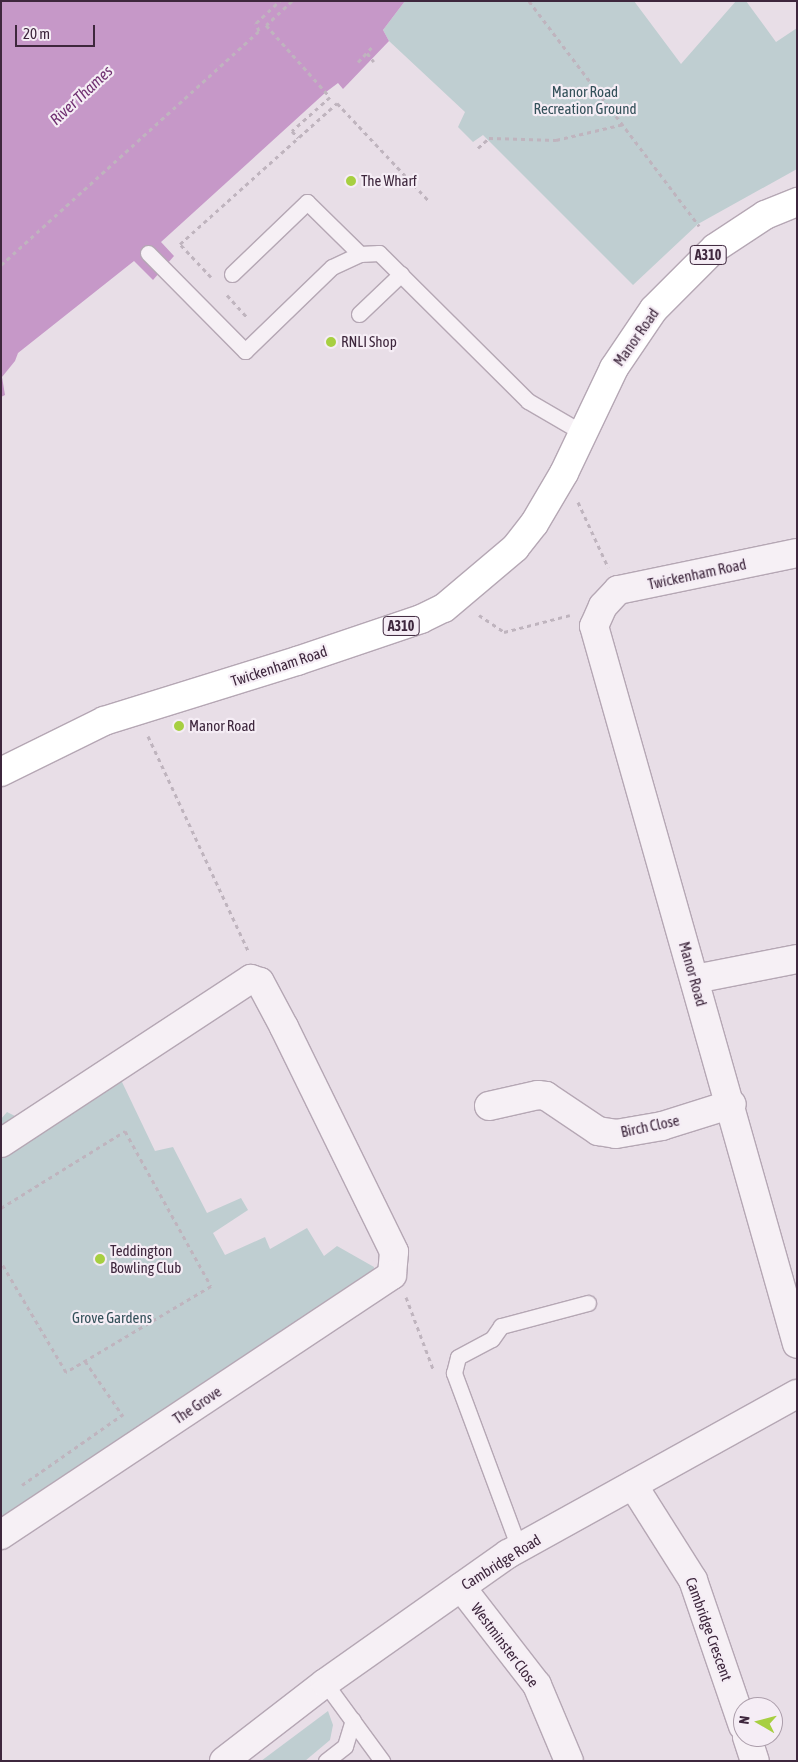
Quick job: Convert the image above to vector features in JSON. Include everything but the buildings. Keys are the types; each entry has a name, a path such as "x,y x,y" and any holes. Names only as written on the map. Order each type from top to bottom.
{"main road":[{"name":"Manor Road","path":"534,524 564,473 602,389 654,309 715,248 765,215 797,202"},
{"name":"Twickenham Road","path":"1,772 104,721 137,712 422,619 455,599 515,548 534,524"}],"street":[{"name":"Twickenham Road","path":"611,598 797,553"},
{"name":"Manor Road","path":"611,598 594,626 732,1104 797,1344"},
{"path":"695,979 797,959"},
{"path":"1,1142 251,980"},
{"name":"The Grove","path":"1,1535 392,1275 394,1252 372,1203 260,982 251,980"},
{"name":"Birch Close","path":"489,1106 538,1095 546,1096 598,1131 616,1134 662,1126 732,1104"},
{"name":"Cambridge Road","path":"226,1760 325,1683 519,1548 797,1394"},
{"name":"Cambridge Crescent","path":"633,1485 693,1580 733,1697"},
{"name":"Westminster Close","path":"461,1587 537,1685 569,1761"},
{"path":"750,1747 755,1761"}],"lane":[{"path":"232,274 307,202 360,254"},
{"path":"148,253 245,351 332,267 360,254 379,253 528,401 583,433"},
{"path":"359,314 401,274"},
{"path":"519,1548 454,1373 458,1357 492,1339 502,1326 588,1303"},
{"path":"325,1683 382,1761"},
{"path":"326,1761 345,1746 353,1720"}],"path":[{"path":"1,265 259,31 256,23 280,1"},
{"path":"292,1 266,25 330,97 292,131 298,138"},
{"path":"529,1 624,124 715,248"},
{"path":"358,62 374,45"},
{"path":"367,53 374,62"},
{"path":"478,148 489,138 556,140 624,124"},
{"path":"455,599 504,632 611,598 564,473"},
{"path":"137,712 254,962 251,980"},
{"path":"1,1208 125,1131 212,1286 66,1372 1,1262"},
{"path":"84,1361 142,1442"},
{"path":"16,1490 122,1415"}],"green space":[{"name":"Manor Road Recreation Ground","path":"405,1 634,1 681,64 736,1 746,1 776,42 797,28 797,169 698,224 633,285 483,135 473,142 458,127 465,112 389,41 383,30"},
{"name":"Grove Gardens","path":"101,1082 122,1082 155,1151 173,1147 207,1213 241,1198 248,1210 213,1233 225,1255 265,1237 270,1249 307,1228 324,1256 337,1246 374,1267 370,1301 1,1527 1,1119 7,1112 21,1119"},
{"path":"328,1711 333,1725 330,1740 305,1761 261,1761"}],"water":[{"name":"River Thames","path":"1,1 405,1 383,30 389,41 343,89 338,83 326,92 161,242 174,256 153,280 134,261 18,353 15,361 2,377 5,395 1,397"}],"place":[{"name":"The Wharf","path":"351,181"},
{"name":"RNLI Shop","path":"331,342"},
{"name":"Manor Road","path":"179,726"},
{"name":"Teddington Bowling Club","path":"100,1259"}]}
